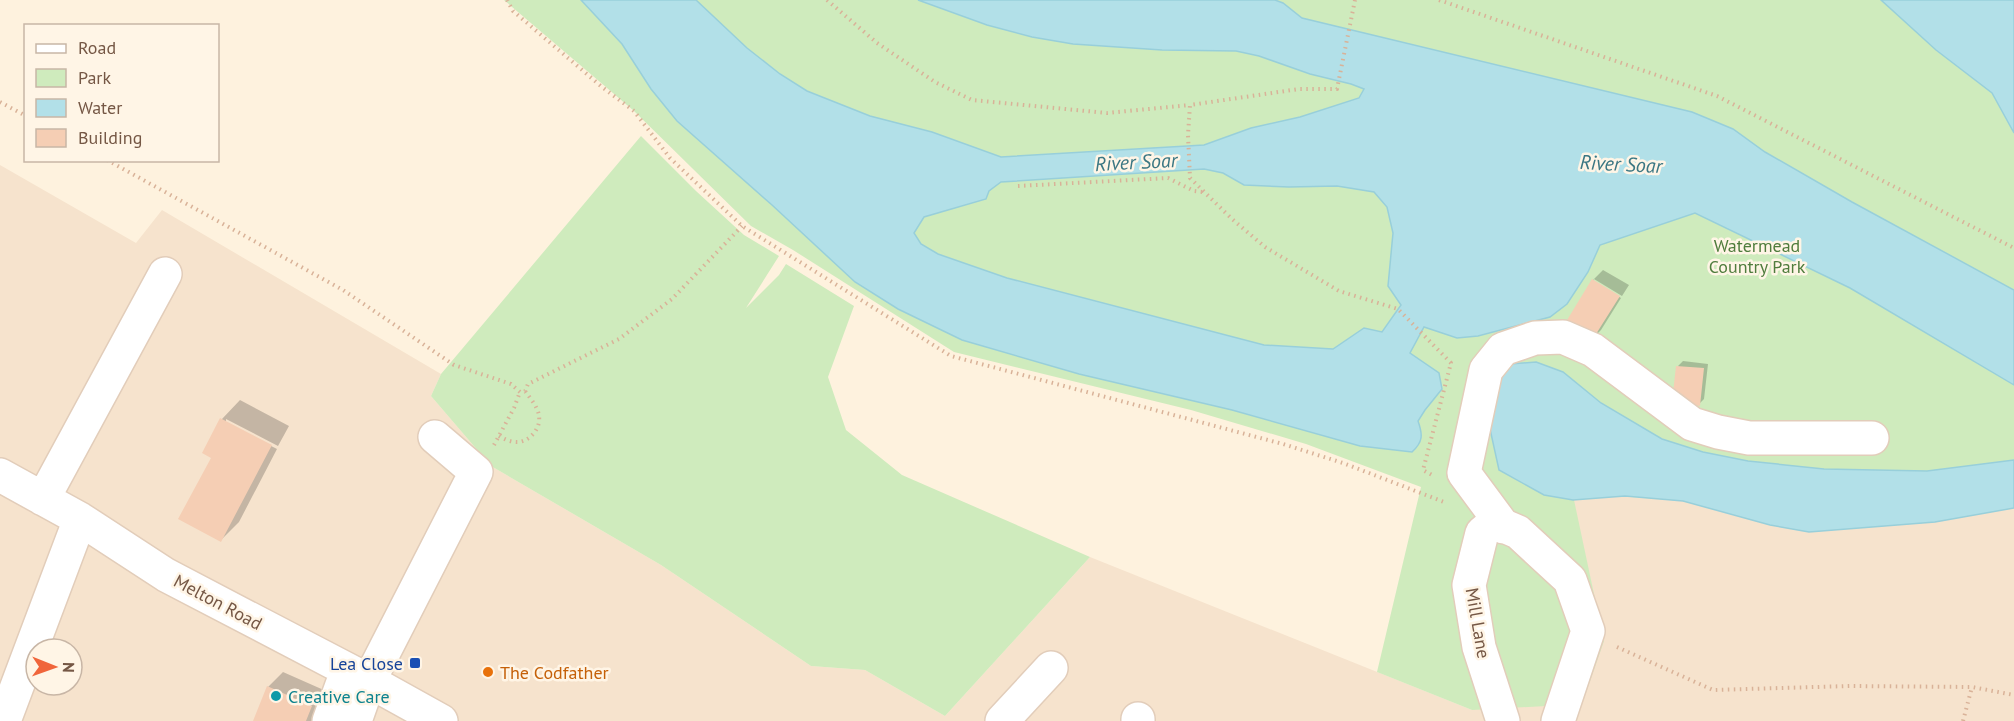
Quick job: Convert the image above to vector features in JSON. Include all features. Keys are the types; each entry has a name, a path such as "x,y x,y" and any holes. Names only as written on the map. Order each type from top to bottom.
{"street":[{"path":"43,499 165,274"},
{"path":"1558,721 1588,631 1570,580 1518,532 1499,524 1464,473 1486,370 1503,349 1535,338 1563,337 1593,350 1692,424 1718,432 1749,438 1872,438"},
{"path":"329,721 358,676 476,472 435,437"},
{"name":"Melton Road","path":"0,475 80,519 166,575 441,721"},
{"path":"4,721 80,519"},
{"name":"Mill Lane","path":"1499,524 1482,533 1469,585 1479,648 1503,721"},
{"path":"1002,721 1051,668"},
{"path":"355,721 358,676"}],"path":[{"path":"507,0 513,11 602,87 634,111 670,158 742,226 951,356 1283,444 1343,463 1499,524"},
{"path":"827,0 887,49 935,82 972,100 1107,113 1190,105 1299,89 1337,89 1355,0"},
{"path":"1439,0 1717,96 2014,248"},
{"path":"0,102 24,115"},
{"path":"1190,105 1188,135 1190,178 1205,193 1232,219 1274,253 1339,291 1398,309 1421,332"},
{"path":"111,162 343,290 454,365 511,384 523,391 536,406 540,416 536,431 524,441 515,442 499,436"},
{"path":"1018,186 1168,178 1194,191 1205,193"},
{"path":"490,452 528,384 619,339 672,299 742,226"},
{"path":"1588,631 1604,641 1713,690 1972,687 2014,695"},
{"path":"1963,721 1972,687"}],"shaded area":[{"path":"0,165 136,243 162,210 441,374 431,396 491,466 661,565 811,666 865,670 945,716 1090,557 1472,710 1604,641 1573,500 1618,496 1683,501 1770,525 1809,532 1935,522 2014,508 2014,721 0,721"}],"green space":[{"name":"Watermead Country Park","path":"504,0 2014,0 2014,508 1935,522 1809,532 1770,525 1683,501 1618,496 1574,500 1604,641 1582,704 1472,710 1377,672 1421,487 1306,444 1191,410 954,352 751,226 634,111"},
{"path":"641,136 744,235 779,256 746,308 779,275 786,264 854,306 828,377 846,430 902,475 1090,557 945,716 865,670 811,666 661,565 491,466 431,396 441,374"}],"water":[{"name":"River Soar","path":"581,0 696,0 747,48 780,74 807,91 870,116 932,132 1001,157 1204,145 1251,128 1300,117 1359,98 1364,89 1236,51 1162,50 1073,44 1032,37 987,25 918,0 1275,0 1283,3 1302,18 1692,112 1733,129 1765,152 1852,202 2014,290 2014,385 1850,288 1695,213 1600,245 1588,272 1567,304 1550,317 1478,336 1457,338 1424,327 1410,353 1439,373 1442,389 1418,421 1421,434 1418,445 1412,452 1360,446 1232,410 1079,374 962,340 898,309 855,282 677,121 651,89 622,44","holes":["1204,169 1223,173 1244,185 1337,186 1374,192 1387,207 1393,233 1388,286 1401,305 1382,332 1364,328 1333,349 1264,345 1007,278 938,254 921,244 914,233 924,217 986,199 989,191 1001,182"]},
{"path":"1881,0 2014,0 2014,133 1992,93 1936,50"},
{"path":"1536,362 1563,372 1601,403 1662,439 1703,452 1748,461 1824,469 1927,471 2014,460 2014,508 1935,522 1809,532 1770,525 1683,501 1625,496 1573,500 1544,495 1499,470 1490,429 1492,378 1510,364"}],"building":[{"path":"1592,279 1620,296 1591,342 1564,325"},
{"path":"1676,366 1704,368 1700,406 1672,402"},
{"path":"220,418 272,445 221,542 178,519 211,458 202,453"},
{"name":"Creative Care","path":"267,686 312,706 306,721 253,721"}],"place":[{"name":"Lea Close","path":"415,663"},
{"name":"The Codfather","path":"488,672"},
{"name":"Creative Care","path":"276,696"}]}
